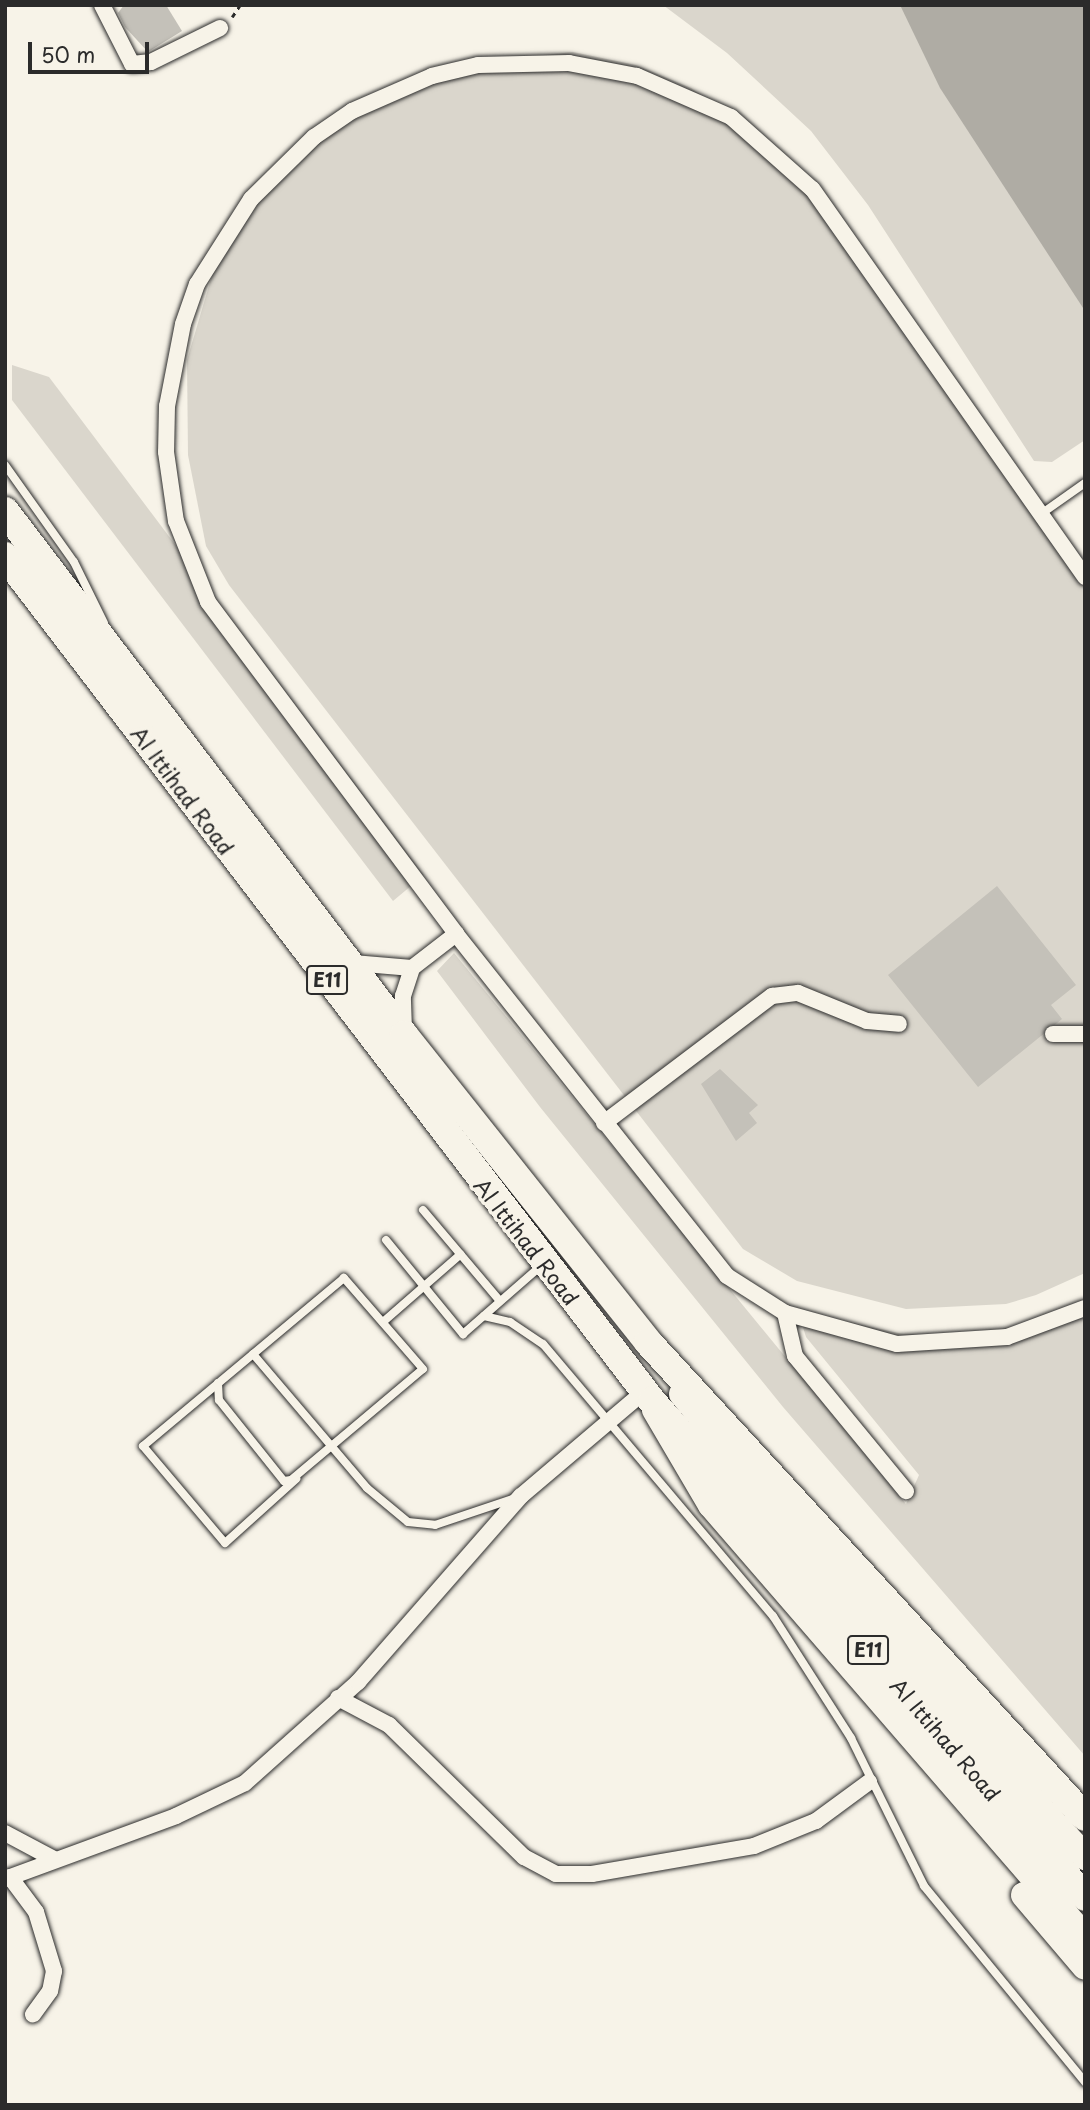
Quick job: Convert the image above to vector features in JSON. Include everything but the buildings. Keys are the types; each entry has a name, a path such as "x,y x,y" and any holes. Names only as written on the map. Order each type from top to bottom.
{"highway":[{"name":"Al Ittihad Road","path":"5,511 404,1035 648,1342 1085,1817"},
{"name":"Al Ittihad Road","path":"6,557 543,1264 648,1396 1085,1897"}],"main road":[{"path":"648,1342 709,1431 823,1566 1085,1857"},
{"path":"648,1396 692,1480 905,1737 1085,1967"},
{"path":"905,1737 1085,1937"}],"street":[{"path":"102,5 132,64 150,62 219,28"},
{"path":"1085,577 812,189 762,141 711,106 600,67 524,61 432,76 352,111 314,136 251,199 197,284 167,406 170,488 208,602 456,934 727,1276 785,1313 858,1337 935,1346 1007,1337 1085,1308"},
{"path":"404,1035 403,996 412,968 456,934"},
{"path":"348,962 412,968"},
{"path":"604,1123 772,996 798,993 867,1021 899,1024"},
{"path":"1054,1034 1085,1034"},
{"path":"785,1313 795,1356 906,1491"},
{"path":"33,2014 50,1991 54,1971 36,1912 8,1878 176,1816 245,1783 338,1698 521,1496 605,1424 648,1396"},
{"path":"338,1698 389,1726 524,1857 556,1874 592,1874 754,1846 816,1821 870,1782"},
{"path":"5,1833 54,1859"}],"lane":[{"path":"5,465 87,584 113,653"},
{"path":"1041,514 1085,483"},
{"path":"423,1210 500,1301"},
{"path":"386,1240 463,1334 543,1264"},
{"path":"383,1322 461,1254"},
{"path":"344,1278 423,1369 226,1543 142,1451 145,1441 253,1354 344,1278"},
{"path":"484,1316 510,1322 543,1344 605,1424 773,1616 851,1738 870,1782 924,1886 1085,2082"},
{"path":"253,1354 333,1448 408,1522 435,1525 521,1496"},
{"path":"218,1383 219,1400 284,1480 296,1479"}],"shaded area":[{"path":"663,5 1085,5 1085,440 1052,462 1034,461 868,205 811,131 727,53"},
{"path":"900,5 1085,5 1085,311 940,88"},
{"path":"573,52 636,65 691,88 776,148 1085,583 1085,1273 1036,1295 1006,1304 906,1309 797,1281 743,1249 229,585 206,546 188,455 187,360 216,262 240,221 331,122 446,65"},
{"path":"12,365 49,377 424,875 393,901 12,400"},
{"path":"454,953 906,1504 919,1475 806,1337 802,1324 807,1313 903,1334 942,1334 1010,1329 1085,1302 1085,1756 783,1407 540,1107 437,971"}]}
